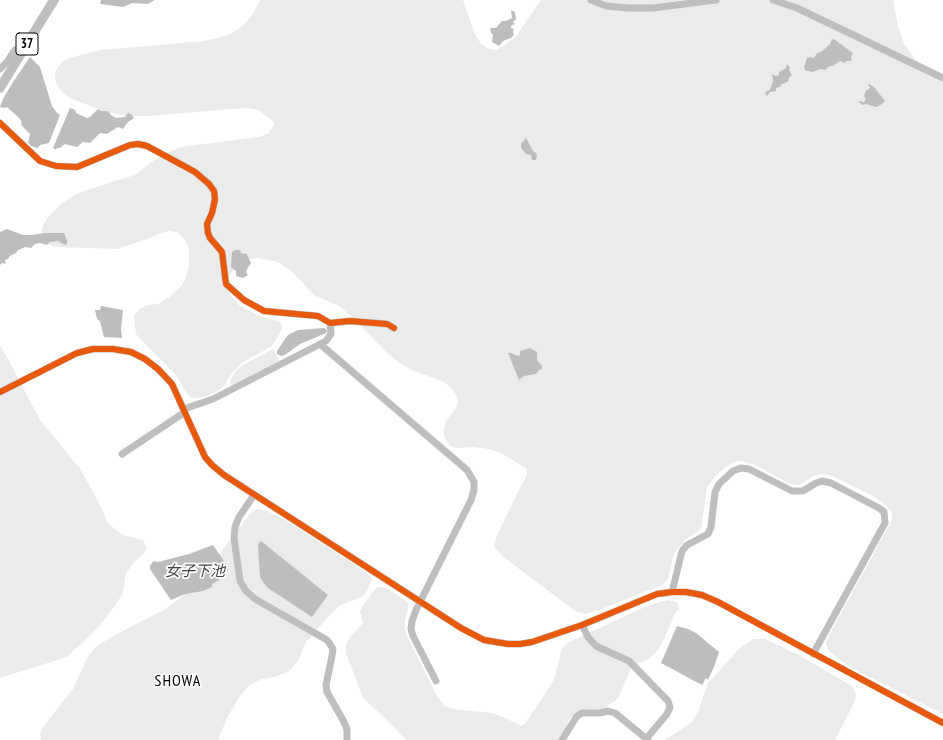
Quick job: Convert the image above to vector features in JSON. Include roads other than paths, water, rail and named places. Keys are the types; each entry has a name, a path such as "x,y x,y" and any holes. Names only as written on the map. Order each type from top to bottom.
{"main road":[{"name":"37","path":"0,88 54,0"}],"street":[{"path":"591,0 606,6 628,8 653,8 716,0"},
{"path":"773,0 797,8 943,78"},
{"path":"0,69 15,50 18,49 23,51"},
{"path":"0,123 28,151 46,164 77,167 130,145 138,144 147,146 188,168 210,184 214,191 215,199 207,224 208,233 210,238 222,252 226,284 244,300 264,311 318,316 330,323 350,321 387,324 394,328"},
{"path":"122,454 184,410 213,399 326,341 331,334 330,323"},
{"path":"320,344 467,470 474,482 474,490 471,500 414,616 411,629 413,636 436,680"},
{"path":"0,392 77,353 93,349 114,349 131,352 145,359 158,369 172,384 205,457 224,475 471,634 484,640 496,643 520,644 532,642 582,625 657,594 686,592 702,595 718,602 943,723"},
{"path":"672,592 682,551 687,545 708,534 711,527 715,492 719,484 733,471 740,468 749,469 792,491 803,491 822,481 831,483 879,508 884,512 885,523 813,654"},
{"path":"254,495 239,517 235,527 234,538 240,581 254,599 327,640 330,644 333,649 326,685 327,692 347,729 347,740"},
{"path":"562,740 577,716 582,713 600,713 608,711 615,713 647,739 667,714 670,707 668,701 629,661 596,646 588,637 582,625"}],"water":[{"path":"101,0 155,0 148,4 132,3 123,7 100,4"},
{"path":"511,10 515,12 516,19 513,22 515,24 511,26 511,28 514,29 514,35 503,41 499,46 492,42 493,35 490,28 496,28 502,21 512,18"},
{"path":"832,39 853,53 851,57 852,61 846,61 845,63 840,61 825,70 821,69 812,72 806,71 804,68 807,58 814,58 817,53 821,52 830,44"},
{"path":"30,57 40,67 52,106 60,115 49,143 40,145 38,148 31,146 28,143 30,134 23,127 19,118 7,107 0,107 13,82"},
{"path":"787,64 790,67 789,69 792,76 789,77 788,82 776,88 776,91 770,92 767,96 765,92 770,90 773,81 772,74 776,76 779,75 779,72 786,68"},
{"path":"868,84 874,87 885,101 882,104 876,107 866,104 862,105 858,101 864,102 866,99 864,96 866,90 870,88"},
{"path":"70,108 75,110 76,113 87,118 98,109 101,111 108,111 116,118 125,117 128,113 134,118 127,123 123,129 118,127 107,134 100,133 90,143 83,142 77,147 65,144 56,150 53,148"},
{"path":"526,138 533,151 536,153 536,160 532,160 531,155 526,154 521,148 521,144"},
{"path":"7,229 23,235 64,233 67,244 65,245 58,241 50,242 47,245 40,243 35,244 31,248 25,247 18,250 5,260 6,264 2,263 0,265 0,232"},
{"path":"235,250 240,250 241,253 244,254 246,253 251,263 246,272 248,275 243,278 236,276 236,271 231,267 232,252"},
{"path":"101,306 123,310 121,329 122,338 104,337 100,321 97,319 95,310 100,310"},
{"path":"324,328 327,331 326,333 300,344 285,355 281,356 277,354 277,351 288,335 298,330"},
{"path":"530,348 537,352 537,360 542,366 542,369 536,374 524,376 519,380 508,353 518,356 520,355 520,351"},
{"path":"261,541 328,595 312,617 268,588 263,582 260,577 258,544"},
{"name":"女子下池","path":"213,545 228,569 218,581 212,584 212,587 203,591 185,594 171,600 150,569 152,563 154,561 158,562 189,554"},
{"path":"677,626 696,633 719,652 708,680 706,678 702,685 661,663"}],"district":[{"name":"SHOWA","path":"178,681"}]}
